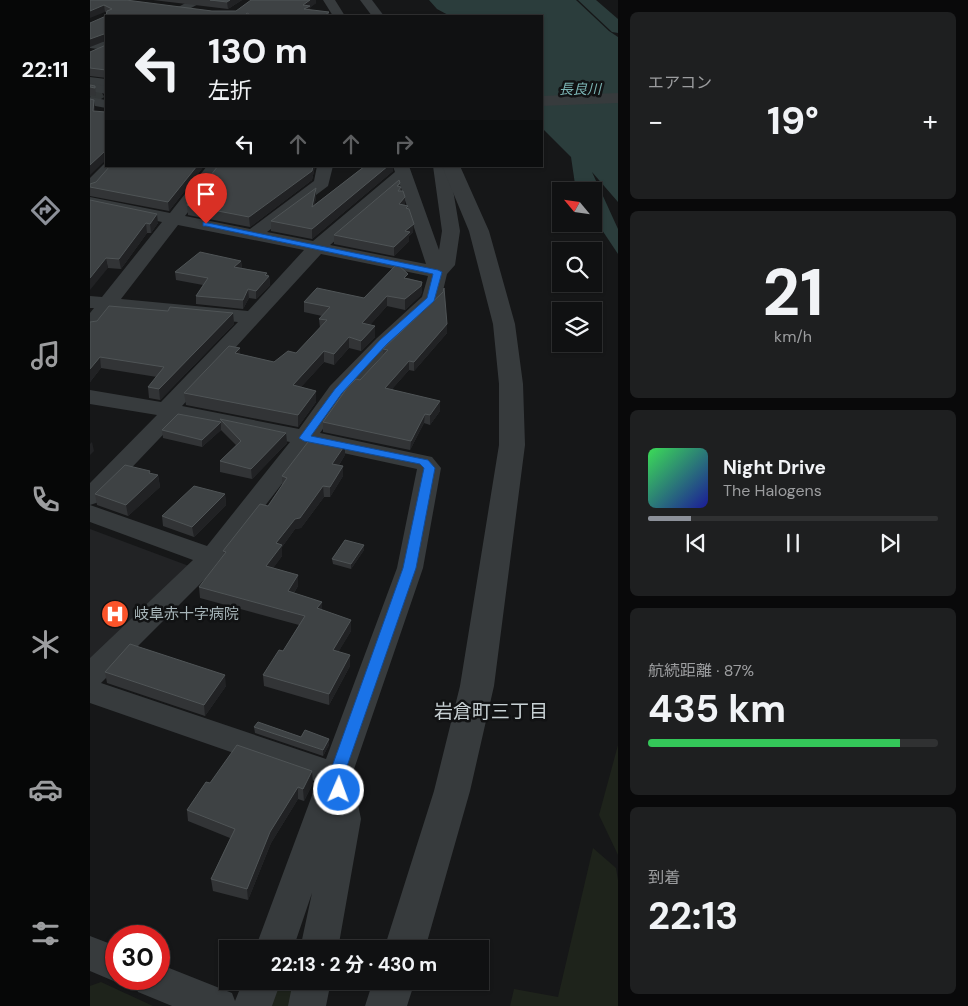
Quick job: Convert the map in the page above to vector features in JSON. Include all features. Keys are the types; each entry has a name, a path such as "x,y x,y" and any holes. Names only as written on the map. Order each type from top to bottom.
{"street":[{"path":"329,0 338,15"},
{"path":"366,0 377,15"},
{"path":"166,11 201,6"},
{"path":"90,44 105,47"},
{"path":"90,54 105,47"},
{"path":"90,80 105,83"},
{"path":"90,95 105,90"},
{"path":"90,95 105,94"},
{"path":"90,95 105,103"},
{"path":"543,100 618,97"},
{"path":"90,187 109,167"},
{"path":"90,326 99,303 174,218 213,167"},
{"path":"254,234 322,183 325,167"},
{"path":"438,272 446,265 451,231 441,167"},
{"path":"407,940 452,791 477,686 512,445 510,384 504,324 479,231 451,167"},
{"path":"90,497 317,246 403,170 438,272 431,299 384,342 345,384 212,557 90,676"},
{"path":"90,202 317,246 438,272"},
{"path":"99,303 253,317"},
{"path":"90,397 169,410 412,459 424,462 430,468 410,568 277,940"},
{"path":"90,513 212,557"},
{"path":"90,691 336,775"},
{"path":"321,940 344,819 336,775"},
{"path":"170,987 218,1006"},
{"path":"253,1006 259,990"},
{"path":"307,1006 310,990"},
{"path":"386,1006 391,990"}],"shaded area":[{"name":"岐阜赤十字病院","path":"90,529 189,566 90,663"},
{"path":"618,745 618,855 599,815"},
{"path":"593,848 616,868 618,880 618,1006 510,1006 514,989 558,997"},
{"path":"101,982 105,984 105,990 118,990 153,1006 90,1006 90,986"},
{"path":"276,990 294,990 291,1006 270,1006"}],"water":[{"name":"長良川","path":"429,0 576,0 618,37 618,202 592,172 597,182 575,182 571,157 543,129 543,15 448,15 437,9"},
{"name":"長良川","path":"602,194 618,229 618,254 602,230"}],"building":[{"path":"90,0 126,0 212,11 236,11 251,0 310,0 303,5 310,6 304,9 329,12 325,15 248,15 247,13 245,15 106,15 107,11 112,9 104,5 90,11"},
{"path":"210,0 230,0 227,2"},
{"path":"105,16 105,34 90,39 90,23"},
{"path":"105,45 105,70 90,68 90,52"},
{"path":"90,99 94,100 93,111 105,112 105,151 90,165"},
{"path":"109,167 196,167 168,202 90,187 90,184 96,182"},
{"path":"217,167 313,167 312,171 249,217 187,205"},
{"path":"364,167 387,167 312,229 271,221 316,188 312,207"},
{"path":"399,180 400,183 397,186 401,187 398,191 403,191 405,197 399,204 408,206 406,208 409,209 414,224 405,231 410,232 394,247 334,235"},
{"path":"90,200 157,214 150,224 146,223 119,259 106,258 90,278"},
{"path":"200,252 241,261 234,267 267,273 265,275 269,276 256,291 248,289 243,300 196,296 208,278 175,272"},
{"path":"397,264 408,274 404,278 422,282 421,286 405,299 387,296 362,323 375,326 361,341 349,337 334,354 324,351 293,385 316,391 298,415 184,393 229,346 240,348 235,353 274,362 288,351 296,353 327,320 319,319 330,307 304,302 317,288 364,298"},
{"path":"444,288 447,324 414,362 409,361 385,388 440,401 430,415 425,414 411,441 323,422 347,388 356,379 360,380 388,350 383,349 443,292"},
{"path":"109,306 168,311 170,307 233,313 159,389 148,387 164,367 100,357 90,369 90,322 97,321"},
{"path":"178,414 221,422 202,440 162,430"},
{"path":"220,419 286,433 251,469 220,461 241,441"},
{"path":"311,438 345,445 332,464 343,466 330,487 323,486 300,518 295,519 276,543 282,545 266,566 298,575 288,591 322,602 317,608 351,620 333,650 350,655 329,694 263,675 279,650 283,651 305,616 199,587 226,552 223,551 260,504 268,506 287,478 282,476"},
{"path":"125,465 150,471 149,473 158,475 126,505 95,494"},
{"path":"194,486 225,494 192,527 162,516"},
{"path":"345,540 364,545 351,564 332,559"},
{"path":"130,644 225,675 204,705 105,672"},
{"path":"258,722 301,737 305,730 329,739 323,750 254,727"},
{"path":"237,745 312,771 303,789 298,787 270,832 247,889 211,879 235,829 187,810 206,782 210,783"}],"waterway":[{"name":"長良川","path":"586,0 618,28"}],"tunnel":[{"path":"91,98 105,90"}],"place":[{"name":"岐阜赤十字病院","path":"115,614"}],"district":[{"name":"岩倉町三丁目","path":"491,711"}],"route":[{"path":"206,224 438,272 431,299 384,342 338,391 304,438 412,459 424,462 430,468 410,568 336,775 339,790"}]}
